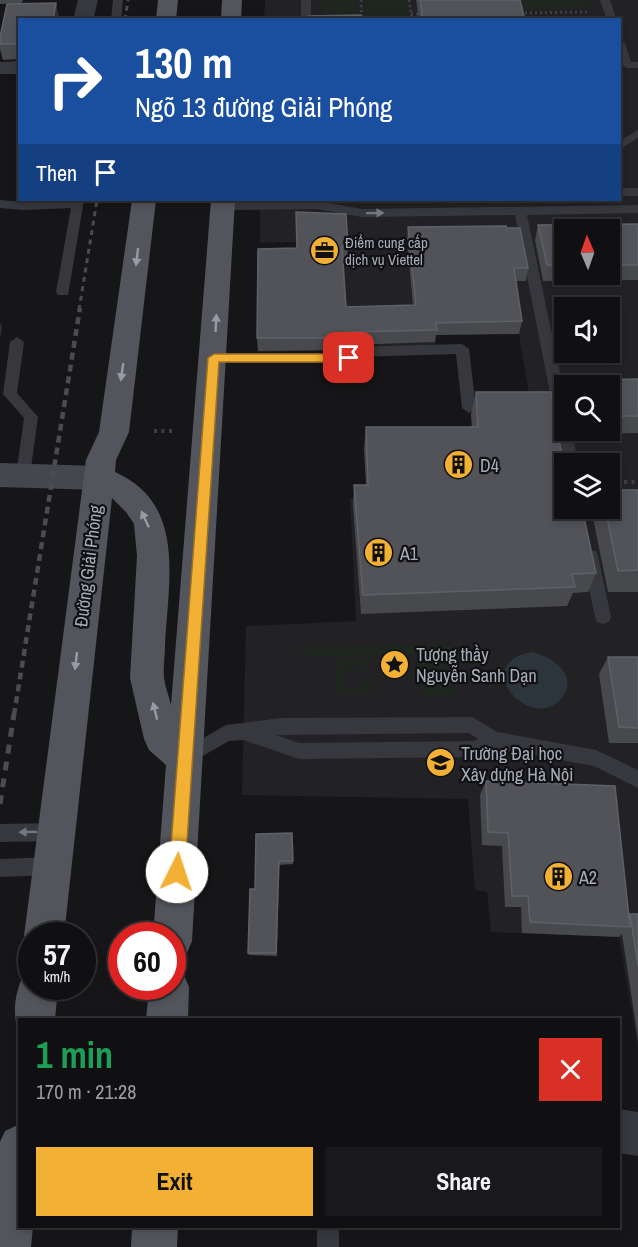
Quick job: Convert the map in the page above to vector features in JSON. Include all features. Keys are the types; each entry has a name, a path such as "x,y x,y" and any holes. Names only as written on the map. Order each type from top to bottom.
{"main road":[{"path":"166,18 168,0"},
{"path":"231,18 232,0"},
{"name":"Đường Giải Phóng","path":"46,922 101,460 114,432 144,201"},
{"path":"173,922 223,203"},
{"path":"99,478 121,488 137,503 149,523 153,556 147,678 162,739 185,758"},
{"path":"34,1018 36,1000"},
{"path":"167,1018 168,1000"},
{"path":"8,1247 18,1163"},
{"path":"154,1247 155,1228"}],"street":[{"path":"83,18 88,0"},
{"path":"0,68 18,68"},
{"path":"12,475 99,478"},
{"path":"620,1131 638,1134"}],"lane":[{"path":"116,18 118,0"},
{"path":"306,0 306,18"},
{"path":"605,0 611,16"},
{"path":"621,45 632,65"},
{"path":"621,145 638,133"},
{"path":"621,192 638,192"},
{"path":"317,205 339,201"},
{"path":"0,204 23,206 78,202 63,292"},
{"path":"223,203 296,202 362,213 520,211 554,205 638,209"},
{"path":"520,211 554,379"},
{"path":"12,475 31,417 10,393 17,342"},
{"path":"214,358 349,358 349,352 462,349 469,408"},
{"path":"587,541 603,617"},
{"path":"185,758 226,733 281,726 472,725 493,739 596,758 638,779"},
{"path":"244,732 299,750 478,749 493,739"},
{"path":"0,833 56,831"},
{"path":"0,868 52,866"},
{"path":"328,1228 328,1247"}],"path":[{"path":"361,0 363,18"},
{"path":"409,0 412,18"},
{"path":"516,13 611,16"},
{"path":"411,14 433,14"},
{"path":"154,431 175,431"},
{"path":"620,482 638,482"}],"shaded area":[{"path":"265,0 638,0 638,1048 619,937 491,932 487,892 475,890 468,799 242,795 246,626 356,621 350,498 367,496 364,448 474,447 470,414 532,413 519,334 435,335 436,348 258,352 259,261 297,260 296,242 260,243 260,201 621,201 621,18 264,18"},
{"path":"322,0 358,0 359,18 323,18"},
{"path":"364,0 406,0 409,18 366,18"},
{"path":"513,0 588,0 590,9 516,10"},
{"path":"458,645 459,654 302,655 302,647"},
{"path":"532,652 556,663 566,676 566,691 560,700 547,708 533,708 520,702 510,692 505,680 505,669 514,659"},
{"path":"336,659 368,659 368,672 355,666 349,667 344,670 342,682 347,686 358,688 364,685 365,680 369,680 370,694 336,694"},
{"path":"417,660 450,660 453,696 421,696 418,682 438,688 444,681 443,674 438,669 426,668 423,672 418,673"}],"building":[{"path":"420,0 520,0 524,18 423,18"},
{"path":"56,3 53,18 18,18 18,44 0,44 7,4"},
{"path":"361,15 362,18 308,18 308,16"},
{"path":"296,212 346,214 348,247 342,247 346,307 416,305 408,227 506,226 507,228 520,228 528,268 514,268 522,321 436,323 437,330 349,332 341,338 257,338 258,249 297,248"},
{"path":"620,224 638,224 638,265 620,265"},
{"path":"538,225 554,225 554,265 547,265"},
{"path":"620,379 638,379 638,416 620,416"},
{"path":"476,392 551,392 554,410 554,441 559,441 561,453 554,453 554,519 584,519 596,573 572,574 575,587 363,595 354,485 368,485 366,427 478,427"},
{"path":"620,490 638,490 638,570 618,571 607,519 620,519"},
{"path":"608,657 638,657 638,728 619,727"},
{"name":"A2","path":"486,781 615,786 630,927 530,922 528,896 512,896 508,833 488,832"},
{"path":"292,833 293,861 279,861 276,953 248,953 250,889 255,889 256,834"},
{"path":"630,914 638,914 638,965"}],"railway":[{"path":"125,18 128,0"},
{"path":"79,310 97,201"},
{"path":"14,715 80,308"},
{"path":"0,804 14,714"}],"place":[{"name":"Điểm cung cấp dịch vụ Viettel","path":"324,251"},
{"name":"D4","path":"459,465"},
{"name":"A1","path":"379,553"},
{"name":"Tượng thầy Nguyễn Sanh Dạn","path":"395,664"},
{"name":"Trường Đại học Xây dựng Hà Nội","path":"440,763"},
{"name":"A2","path":"558,877"}],"route":[{"path":"177,872 214,358 349,358"}]}
